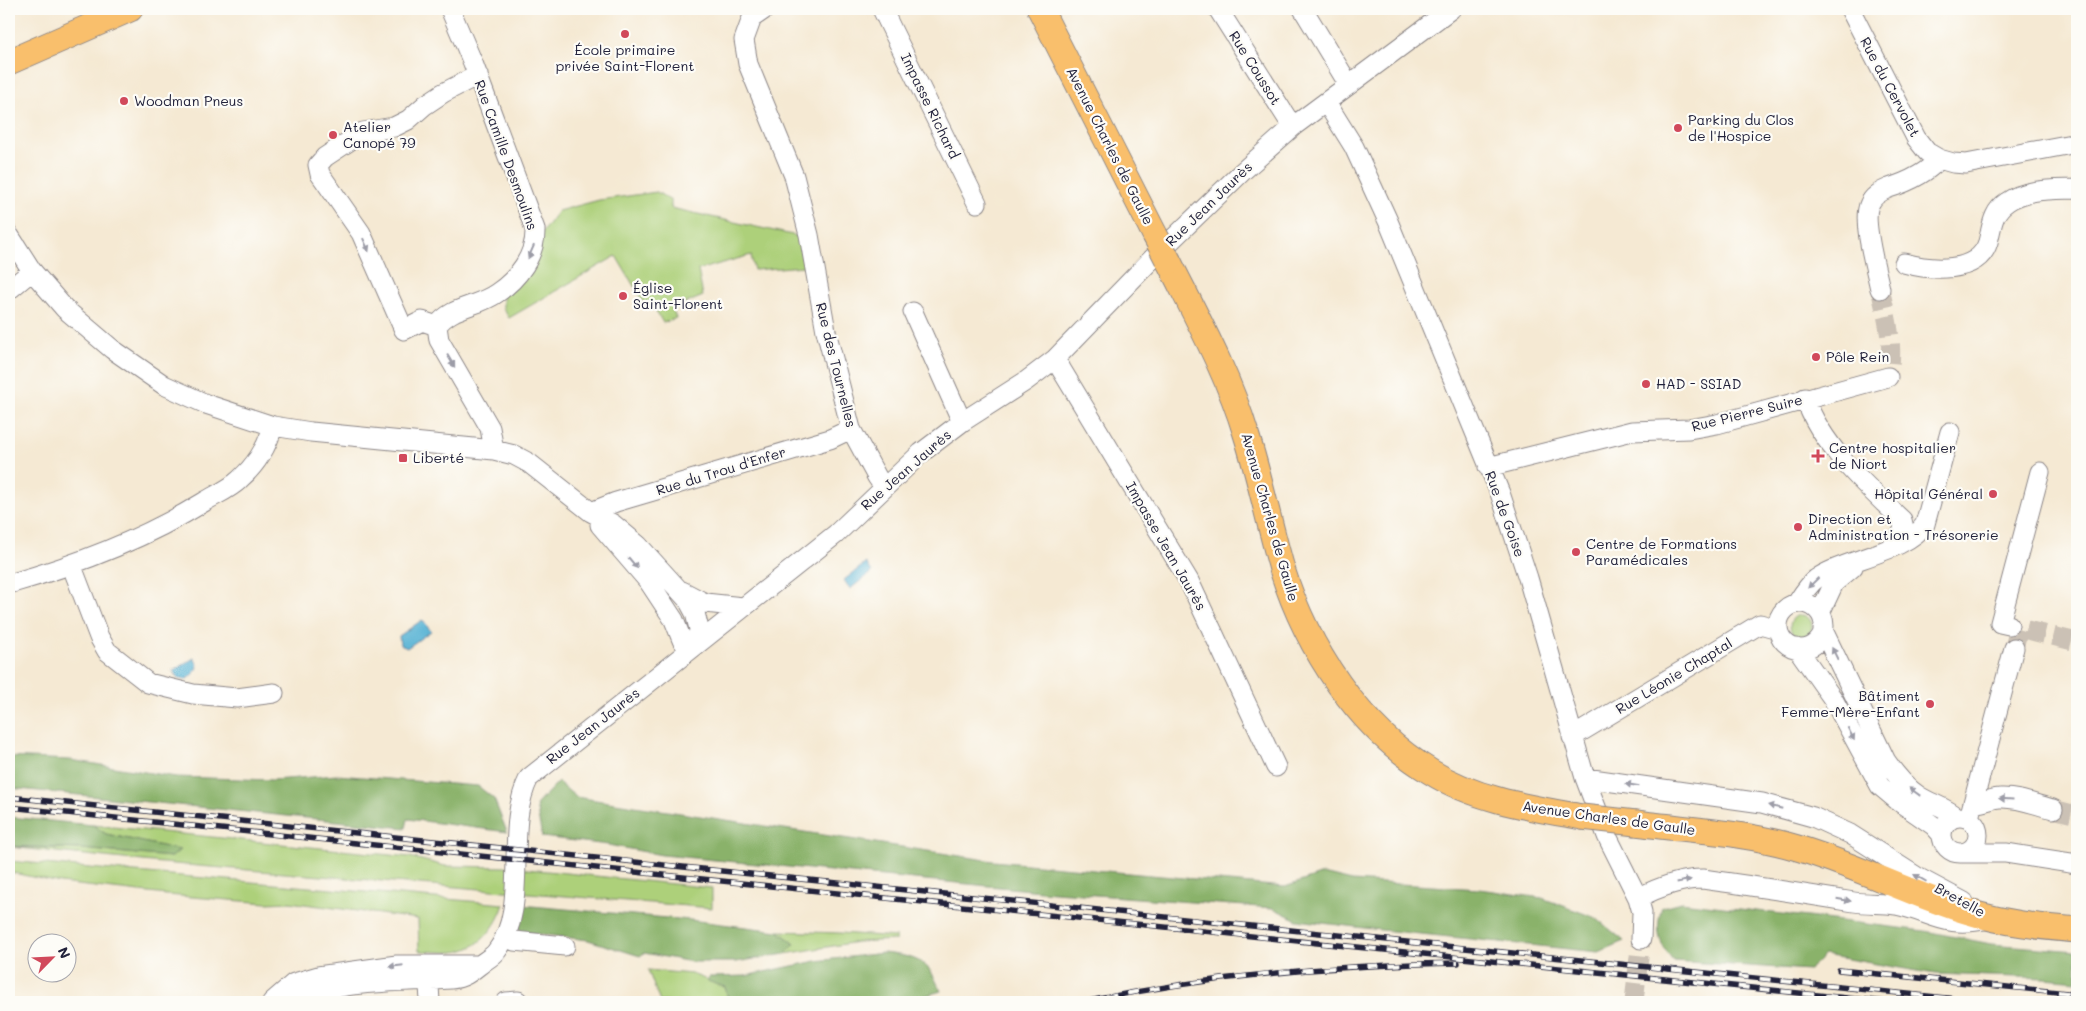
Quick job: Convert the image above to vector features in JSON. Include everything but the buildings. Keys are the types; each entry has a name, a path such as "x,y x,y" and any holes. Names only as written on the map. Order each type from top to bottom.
{"main road":[{"path":"9,62 130,9"},
{"name":"Avenue Charles de Gaulle","path":"1040,9 1155,234 1230,387 1251,451 1282,569 1316,649 1345,691 1374,726 1401,751 1431,772 1474,792 1502,800 1536,809 1582,817 1737,835 1794,847 1838,861 1941,903 2026,925 2077,930"}],"street":[{"name":"Rue Camille Desmoulins","path":"437,326 442,318 451,312 497,294 525,265 534,250 536,240 534,222 499,136 478,75 450,9"},
{"name":"Rue des Tournelles","path":"765,9 752,18 744,40 748,64 794,176 809,235 826,331 851,429 884,487"},
{"name":"Impasse Richard","path":"882,9 978,202"},
{"name":"Rue Coussot","path":"1218,9 1287,118 1295,125"},
{"path":"1303,9 1349,85"},
{"name":"Rue Jean Jaurès","path":"298,1002 323,991 428,972 480,965 496,952 505,936 511,918 521,803 529,778 836,534 921,453 962,422 1026,381 1055,359 1177,234 1295,125 1451,9"},
{"name":"Rue du Cervolet","path":"1850,9 1916,138 1927,152 1939,159"},
{"path":"478,75 437,96 394,127 363,132 325,158 318,165 320,174 361,233 404,330 422,321 437,326 439,340 490,428 494,450"},
{"name":"Rue de Goise","path":"1326,102 1354,147 1388,221 1500,494 1528,578 1585,778 1608,836 1638,898 1642,912 1641,939"},
{"path":"1880,289 1866,215 1870,203 1880,192 1901,185 1922,174 1939,159 1966,164 2077,143"},
{"path":"1904,264 1959,267 1971,263 1981,255 1987,244 1996,213 2006,202 2018,196 2036,191 2077,190"},
{"path":"9,235 32,271 65,309 112,348 164,385 206,404 273,426 311,432 494,450 514,455 529,463 591,512 613,524 638,545 678,588 688,600 695,613 699,629 693,646 682,640 674,620 649,582 606,533 591,512"},
{"path":"9,290 32,271"},
{"path":"913,312 962,422"},
{"name":"Impasse Jean Jaurès","path":"1055,359 1189,581 1276,767"},
{"name":"Rue Pierre Suire","path":"1488,467 1632,431 1689,429 1717,424 1805,398 1888,377"},
{"path":"1805,398 1811,416 1823,435 1849,466 1902,520 1904,528 1897,544"},
{"path":"9,584 71,564 115,547 181,516 238,482 255,464 264,450 273,426"},
{"name":"Rue du Trou d'Enfer","path":"591,512 616,502 830,439 851,429"},
{"path":"1867,557 1834,583 1821,622 1817,642 1804,648 1798,648 1785,642 1778,629 1780,615 1784,610 1797,603 1814,580 1827,572 1914,536 1925,524 1950,432"},
{"path":"2009,625 2000,622 2040,472"},
{"path":"71,564 99,637 107,651 148,683 193,694 236,698 274,693"},
{"path":"678,588 705,603 742,607"},
{"path":"1797,603 1810,605 1821,622 1890,768 1899,779 1918,796 1969,818 2006,853"},
{"name":"Rue Léonie Chaptal","path":"1572,737 1760,624 1778,629"},
{"path":"1798,648 1833,699 1880,786 1934,826 1942,835 1946,846 1950,850 1961,854 2006,853 2077,864"},
{"path":"1961,854 1967,852 1977,843 1969,818 2014,648"},
{"name":"Bretelle","path":"1585,778 1762,803 1813,817 1850,834 1919,878 1993,918"},
{"path":"1942,835 1946,824 1969,818 1983,804 1997,798 2012,798 2053,809"},
{"name":"Bretelle","path":"1638,898 1674,882 1703,879 1865,903 1898,906 1956,923 1970,923 1993,918"},
{"path":"505,936 514,941 565,946"},
{"name":"Rue Jean Jaurès","path":"272,1002 294,983 310,977 397,965 428,972"},
{"path":"428,972 430,1002"}],"green space":[{"path":"657,192 671,201 671,208 797,236 804,266 754,270 751,255 698,270 703,296 672,309 676,318 663,323 650,301 644,303 616,256 509,318 503,308 503,296 540,235 558,211 599,200"},
{"path":"1801,615 1809,618 1812,626 1809,634 1801,637 1793,634 1790,626 1793,618"},
{"path":"9,757 70,760 176,777 273,780 337,775 478,786 494,799 507,832 408,819 406,828 9,788"},
{"path":"558,782 576,797 993,861 1285,887 1323,874 1352,881 1479,889 1542,898 1596,918 1624,941 1598,952 1297,920 1273,908 1041,891 662,855 608,845 542,837 536,805"},
{"path":"9,817 93,825 106,834 180,850 172,857 81,849 9,846"},
{"path":"93,825 410,857 445,866 508,867 712,888 712,908 162,863 9,847 81,849 172,857 179,850 106,834"},
{"path":"9,861 504,904 492,928 486,936 472,947 454,952 419,951 418,919 289,902 267,903 167,895 60,883 9,872"},
{"path":"1681,902 1925,931 1991,944 2077,951 2077,981 1935,974 1824,955 1809,970 1673,961 1661,942 1658,930 1662,907"},
{"path":"520,905 690,920 778,931 795,944 785,954 736,962 692,962 644,953 640,956 588,940 522,932 519,929"},
{"path":"778,931 896,937 896,940 857,942 785,954 795,944"},
{"path":"883,953 908,957 919,961 931,971 941,991 904,1002 729,1002 725,987 707,981 709,977 745,976 816,961"},
{"path":"648,970 692,974 725,987 729,1002 660,1002"}],"water":[{"path":"866,563 872,572 850,589 844,580"},
{"path":"422,620 431,631 407,648 400,645 399,636"},
{"path":"194,658 198,665 193,675 185,680 178,678 173,671"}],"tunnel":[{"path":"1880,289 1890,344 1891,355 1888,377"},
{"path":"2014,648 2019,628 2077,642"},
{"path":"2053,809 2077,815"},
{"path":"1634,1002 1641,939"}],"railway":[{"path":"9,797 1985,1002"},
{"path":"9,807 1886,1002"},
{"path":"1084,1002 1177,985 1317,969 1458,963"},
{"path":"1839,970 2077,994"}],"place":[{"name":"École primaire privée Saint-Florent","path":"625,34"},
{"name":"Woodman Pneus","path":"124,101"},
{"name":"Parking du Clos de l'Hospice","path":"1678,128"},
{"name":"Atelier Canopé 79","path":"333,135"},
{"name":"Église Saint-Florent","path":"623,296"},
{"name":"Pôle Rein","path":"1816,357"},
{"name":"HAD - SSIAD","path":"1646,384"},
{"name":"Centre hospitalier de Niort","path":"1818,456"},
{"name":"Liberté","path":"403,458"},
{"name":"Hôpital Général","path":"1993,494"},
{"name":"Direction et Administration - Trésorerie","path":"1798,527"},
{"name":"Centre de Formations Paramédicales","path":"1576,552"},
{"name":"Bâtiment Femme-Mère-Enfant","path":"1930,704"}]}
